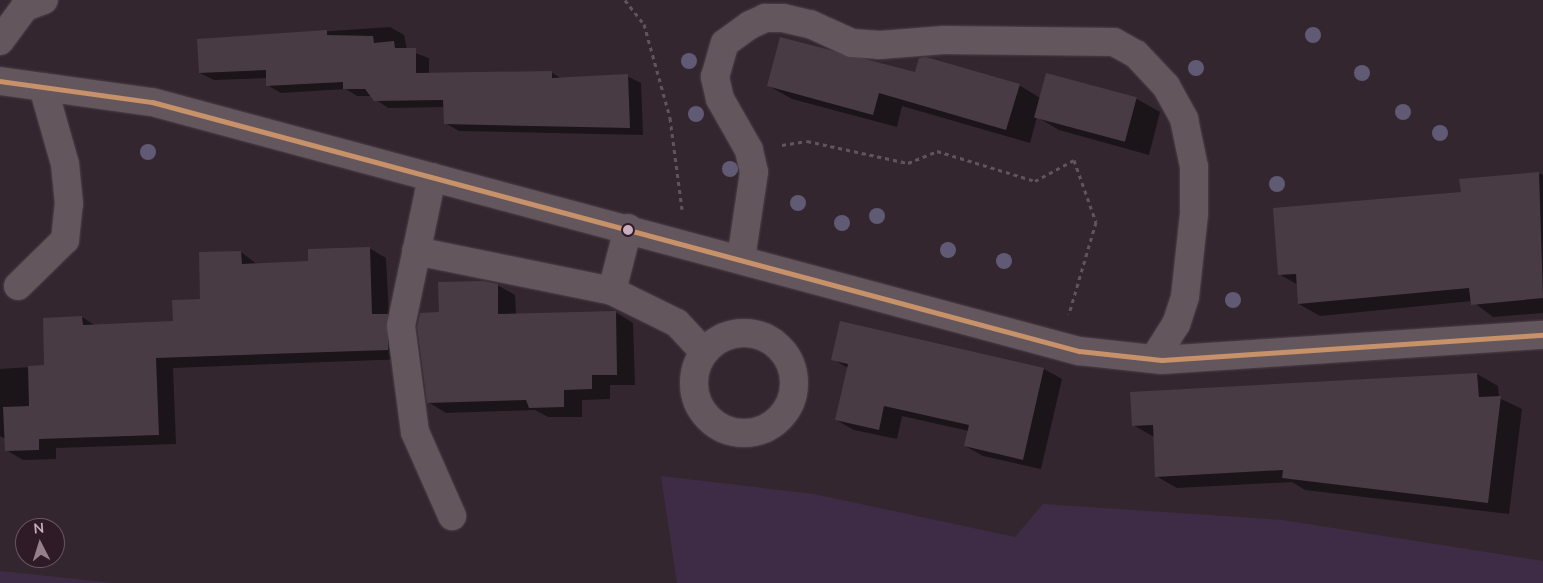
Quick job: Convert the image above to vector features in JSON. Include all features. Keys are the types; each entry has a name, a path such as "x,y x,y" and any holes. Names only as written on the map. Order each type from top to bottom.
{"street":[{"path":"0,41 25,7 44,0"},
{"path":"741,259 754,172 749,150 728,117 715,77 725,43 765,18 810,24 852,43 880,45 944,40 1114,42 1136,54 1166,86 1184,118 1194,167 1194,214 1185,297 1176,324 1154,360"},
{"path":"0,81 152,102 628,228 1060,346 1154,360 1543,335"},
{"path":"18,286 65,240 69,204 66,164 43,87"},
{"path":"432,177 400,326 413,422 452,516"},
{"path":"612,291 628,228"},
{"path":"416,251 612,291 677,323 704,352"}],"path":[{"path":"625,0 644,24 670,118 687,244"},
{"path":"749,150 807,141 908,163 937,151 1035,181 1074,160 1096,222 1060,346"}],"shaded area":[{"path":"661,476 814,494 1015,537 1043,504 1282,520 1543,561 1543,583 677,583"},
{"path":"0,571 114,583 0,583"}],"building":[{"path":"327,30 327,35 373,36 374,43 394,41 395,48 416,48 416,73 552,71 552,78 628,74 630,128 444,124 443,100 374,101 365,89 343,89 343,82 266,86 266,70 199,73 197,39"},
{"path":"780,37 915,72 919,58 926,57 1020,84 1006,130 879,93 873,115 767,86"},
{"path":"1046,73 1137,97 1125,142 1034,117"},
{"path":"1539,172 1543,298 1471,305 1469,288 1298,304 1296,274 1278,275 1273,208 1461,192 1459,179"},
{"path":"370,247 372,314 388,314 388,350 156,358 159,435 39,439 39,450 5,451 3,407 29,406 28,366 44,365 43,318 82,316 83,325 173,321 172,300 200,299 199,252 241,251 242,264 308,261 308,249"},
{"path":"483,281 498,284 498,314 616,311 617,375 592,375 592,389 564,390 564,407 529,408 526,400 427,403 417,327 420,313 439,312 438,282"},
{"path":"840,321 1044,368 1023,460 964,446 969,425 884,406 879,430 835,420 848,364 831,360"},
{"path":"1477,373 1479,397 1501,396 1488,503 1282,478 1283,470 1155,477 1153,425 1132,426 1130,392"}],"transit line":[{"path":"0,81 152,102 1079,351 1162,360 1543,335"}]}
